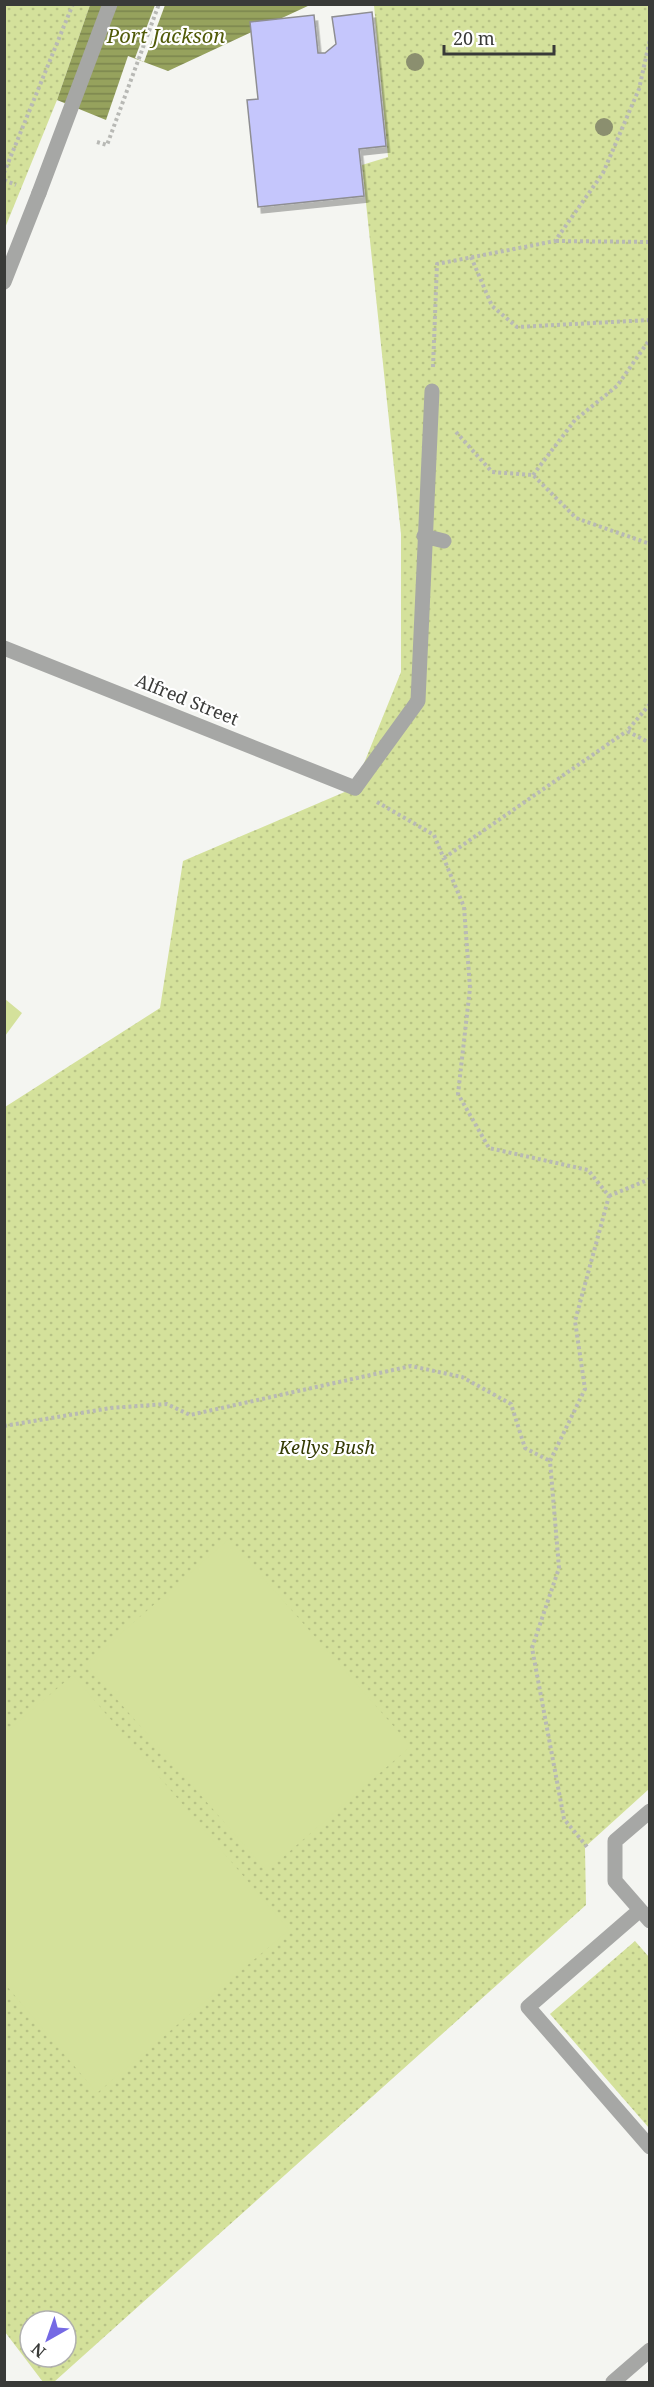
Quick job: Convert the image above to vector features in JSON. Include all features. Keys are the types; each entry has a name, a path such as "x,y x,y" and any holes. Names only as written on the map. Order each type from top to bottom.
{"street":[{"path":"4,282 110,4"},
{"path":"354,789 418,701 431,398"},
{"path":"424,536 444,541"},
{"name":"Alfred Street","path":"4,648 354,789"},
{"path":"650,1811 615,1841 615,1881 645,1916 528,2007 650,2147"},
{"path":"613,2382 650,2350"}],"path":[{"path":"4,173 73,4"},
{"path":"97,142 107,146 159,4"},
{"path":"555,241 603,173 639,89 650,39"},
{"path":"650,242 555,241 437,264 431,398 492,472 533,475 576,518 650,544"},
{"path":"471,257 492,306 517,327 650,320"},
{"path":"533,475 575,420 617,386 650,339"},
{"path":"444,858 627,731 650,704"},
{"path":"627,731 650,743"},
{"path":"354,789 434,835 464,907 470,988 458,1094 489,1148 588,1170 609,1196"},
{"path":"609,1196 650,1179"},
{"path":"609,1196 574,1320 585,1389 550,1461 559,1568 532,1648 564,1819 615,1881"},
{"path":"4,1426 110,1408 167,1404 190,1415 411,1366 462,1377 511,1404 525,1449 550,1461"}],"green space":[{"path":"5,4 90,5 57,100 5,228"},
{"name":"Kellys Bush","path":"374,5 649,5 649,1789 585,1847 586,1905 78,2360 78,2309 18,2309 18,2349 5,2332 5,1107 160,1008 183,861 354,788 401,672 401,534 362,165 388,157"},
{"path":"5,999 22,1013 4,1036"},
{"path":"229,1539 411,1746 267,1871 86,1664"},
{"path":"73,1675 289,1930 97,2093 5,1984 5,1733"},
{"path":"635,1941 649,1957 649,2128 550,2014"},
{"name":"Kellys Bush","path":"33,2369 68,2369 54,2382 43,2382"}],"water":[{"name":"Port Jackson","path":"90,5 310,5 168,71 128,56 106,120 57,100"}],"pier":[{"path":"155,5 165,5 144,62 135,58"}],"building":[{"path":"372,12 386,146 359,149 364,196 258,207 247,100 258,99 250,22 314,15 318,53 325,53 336,44 332,17"}]}
